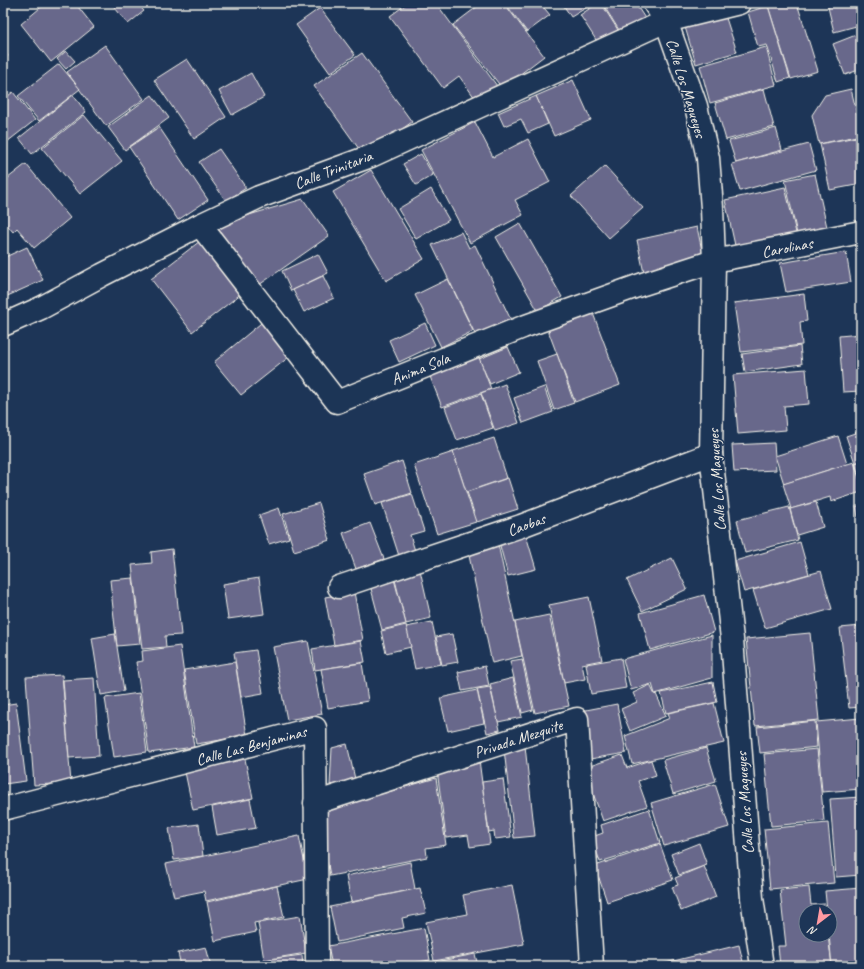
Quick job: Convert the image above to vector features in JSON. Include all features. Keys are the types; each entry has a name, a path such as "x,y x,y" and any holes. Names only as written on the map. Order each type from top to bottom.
{"street":[{"name":"Calle Los Magueyes","path":"654,3 666,21 696,106 708,158 714,261 711,454 732,639 752,898 762,966"},
{"name":"Calle Trinitaria","path":"3,324 41,308 200,225 259,197 371,156 666,21 739,3"},
{"name":"Anima Sola","path":"200,225 337,402 523,327 643,284 714,261"},
{"name":"Carolinas","path":"714,261 861,232"},
{"name":"Caobas","path":"339,587 521,526 711,454"},
{"name":"Privada Mezquite","path":"315,803 577,719 592,966"},
{"name":"Calle Las Benjaminas","path":"3,809 316,728 315,803 317,966"}],"building":[{"path":"46,3 75,3 94,27 51,62 21,24"},
{"path":"111,3 137,3 144,11 128,24"},
{"path":"408,3 436,3 500,90 480,105 459,76 443,88 390,16"},
{"path":"482,3 504,3 544,56 502,88 453,25"},
{"path":"505,3 540,3 550,15 527,32"},
{"path":"562,3 594,3 571,17"},
{"path":"598,3 601,3 618,30 598,43 580,15"},
{"path":"602,3 635,3 648,23 624,38"},
{"path":"777,3 797,3 818,71 791,79 768,6"},
{"path":"827,3 855,3 860,25 834,32"},
{"path":"855,3 861,3 861,11 858,12"},
{"path":"768,6 790,78 778,82 767,45 758,47 748,12"},
{"path":"320,8 355,55 330,73 296,25"},
{"path":"725,15 737,52 696,64 685,27"},
{"path":"861,33 861,69 845,75 833,44"},
{"path":"105,45 144,99 106,126 67,72"},
{"path":"766,47 776,85 710,103 700,66"},
{"path":"3,50 8,56 3,60"},
{"path":"66,51 75,61 66,69 57,59"},
{"path":"362,53 412,122 364,156 314,86"},
{"path":"187,59 226,117 194,139 154,80"},
{"path":"59,64 80,89 39,121 18,96"},
{"path":"251,73 264,97 232,115 219,91"},
{"path":"573,80 591,120 554,136 536,96"},
{"path":"764,89 774,127 726,140 715,103"},
{"path":"851,89 857,114 861,113 861,135 819,144 812,115 825,95"},
{"path":"13,92 35,120 7,142 3,137 3,100"},
{"path":"73,95 86,112 32,154 19,138"},
{"path":"152,95 169,118 125,150 108,127"},
{"path":"536,96 548,124 528,133 521,119 504,126 498,113"},
{"path":"84,115 122,161 80,194 42,148"},
{"path":"475,122 493,157 528,139 550,182 515,200 523,215 470,243 421,150"},
{"path":"159,127 208,200 178,220 129,147"},
{"path":"776,128 782,150 736,163 729,141"},
{"path":"861,136 861,184 830,190 820,144"},
{"path":"809,144 816,170 740,191 732,164"},
{"path":"219,149 246,188 226,201 199,162"},
{"path":"421,154 433,175 416,185 403,164"},
{"path":"26,164 70,218 34,248 17,228 13,232 3,220 3,182"},
{"path":"605,166 643,208 609,238 571,196"},
{"path":"371,170 424,259 386,281 333,192"},
{"path":"815,174 829,236 799,243 785,180"},
{"path":"785,187 797,237 736,250 725,200"},
{"path":"431,189 449,220 416,239 398,209"},
{"path":"303,199 329,236 259,285 238,256 234,259 215,232 232,220"},
{"path":"520,223 562,297 538,311 496,237"},
{"path":"697,227 704,260 644,273 637,240"},
{"path":"461,232 469,248 475,245 511,320 476,336 432,245"},
{"path":"200,241 242,293 192,332 151,279"},
{"path":"27,247 43,280 3,298 3,258"},
{"path":"846,252 851,282 786,292 780,263"},
{"path":"318,254 328,273 291,291 282,271"},
{"path":"323,276 334,298 304,312 293,290"},
{"path":"448,279 473,331 441,347 415,295"},
{"path":"804,294 807,321 800,322 802,345 741,352 734,303"},
{"path":"591,308 620,385 575,402 546,325"},
{"path":"266,319 294,353 241,395 214,362"},
{"path":"425,323 435,345 399,362 389,340"},
{"path":"861,334 861,391 843,392 839,336"},
{"path":"800,346 802,364 745,372 742,354"},
{"path":"508,347 519,372 490,384 479,359"},
{"path":"557,354 574,403 554,410 537,361"},
{"path":"478,355 491,389 442,407 429,374"},
{"path":"806,369 809,404 784,406 786,430 738,434 733,375"},
{"path":"505,384 519,423 495,431 481,393"},
{"path":"544,387 553,412 523,423 514,398"},
{"path":"481,394 493,428 457,440 445,407"},
{"path":"861,431 861,461 855,463 846,436"},
{"path":"838,436 847,464 784,484 775,456"},
{"path":"494,438 507,478 466,492 453,451"},
{"path":"774,443 776,470 734,472 732,445"},
{"path":"453,452 476,522 437,534 414,465"},
{"path":"402,461 412,493 375,505 364,474"},
{"path":"861,461 861,482 855,463"},
{"path":"854,462 861,485 861,492 831,502 830,497 791,509 783,484"},
{"path":"508,478 518,509 477,522 467,492"},
{"path":"412,494 424,531 410,535 416,554 400,559 382,503"},
{"path":"816,502 823,527 797,535 790,509"},
{"path":"319,503 330,540 294,551 283,514"},
{"path":"856,506 861,506 861,516 858,517"},
{"path":"789,507 798,540 745,553 737,520"},
{"path":"279,508 289,538 269,544 259,515"},
{"path":"370,523 384,559 356,569 343,533"},
{"path":"526,535 536,569 508,576 499,542"},
{"path":"800,542 809,574 744,592 735,561"},
{"path":"498,544 522,656 492,663 468,551"},
{"path":"172,549 181,635 165,636 166,647 142,649 132,565 152,563 151,552"},
{"path":"672,558 687,589 642,611 627,580"},
{"path":"420,570 431,618 406,624 394,576"},
{"path":"821,571 832,609 765,628 753,590"},
{"path":"133,578 140,644 117,646 110,580"},
{"path":"259,578 264,614 228,619 223,584"},
{"path":"394,579 406,624 382,630 370,585"},
{"path":"354,592 363,640 334,645 325,597"},
{"path":"704,595 714,632 650,650 640,613"},
{"path":"589,597 602,660 582,664 585,679 564,683 549,605"},
{"path":"549,615 569,706 535,713 515,622"},
{"path":"432,622 441,664 415,669 406,627"},
{"path":"406,625 411,647 386,653 381,631"},
{"path":"861,626 861,707 849,708 840,628"},
{"path":"810,633 819,720 755,726 746,639"},
{"path":"115,634 124,691 101,695 92,638"},
{"path":"452,634 458,662 442,665 436,637"},
{"path":"712,635 712,678 655,694 652,684 631,690 623,659"},
{"path":"308,641 322,714 287,720 273,647"},
{"path":"361,641 365,662 315,670 312,649"},
{"path":"180,646 194,747 149,753 136,662 143,661 142,651"},
{"path":"256,650 263,693 241,697 234,653"},
{"path":"621,658 626,688 591,694 586,664"},
{"path":"522,659 533,710 522,713 510,661"},
{"path":"235,662 247,736 196,744 184,670"},
{"path":"362,663 368,701 328,708 321,669"},
{"path":"485,666 489,686 462,691 458,672"},
{"path":"62,675 71,783 34,785 26,677"},
{"path":"94,678 99,756 69,758 63,680"},
{"path":"513,678 522,717 498,722 490,684"},
{"path":"713,682 717,702 666,713 661,693"},
{"path":"650,685 655,695 656,694 666,716 630,731 621,709 637,702 633,693"},
{"path":"490,687 500,730 487,733 477,689"},
{"path":"477,690 484,723 448,731 440,698"},
{"path":"139,693 147,752 114,757 105,698"},
{"path":"16,703 26,781 4,784 6,798 3,798 3,705"},
{"path":"714,703 724,743 632,764 625,736 670,718 668,713"},
{"path":"617,704 626,753 590,759 581,711"},
{"path":"861,718 861,789 822,792 816,722"},
{"path":"815,721 817,747 760,753 757,727"},
{"path":"347,744 355,779 330,785 332,748"},
{"path":"525,746 535,836 514,838 504,749"},
{"path":"706,748 716,781 673,794 663,760"},
{"path":"817,749 824,821 771,826 764,754"},
{"path":"622,755 627,768 651,760 656,775 638,781 647,806 603,821 584,768"},
{"path":"245,759 253,798 193,810 185,772"},
{"path":"479,760 490,844 470,847 468,835 446,838 437,770"},
{"path":"436,778 446,845 426,848 427,857 330,876 319,812"},
{"path":"503,779 511,837 495,839 494,831 489,832 482,782"},
{"path":"715,784 729,827 664,846 651,803"},
{"path":"861,797 861,875 836,877 830,799"},
{"path":"250,799 256,828 217,835 212,807"},
{"path":"649,809 660,843 600,862 592,837 603,833 601,825"},
{"path":"828,823 834,883 770,889 764,829"},
{"path":"199,824 203,856 174,860 169,828"},
{"path":"299,836 308,879 206,901 204,891 174,897 166,864"},
{"path":"699,843 707,865 679,875 671,854"},
{"path":"660,844 673,880 607,902 595,866"},
{"path":"410,862 415,889 351,902 346,876"},
{"path":"704,866 716,897 681,911 672,887 678,885 675,878"},
{"path":"512,885 524,944 434,961 426,922 467,914 463,895"},
{"path":"277,886 284,917 254,923 256,932 215,941 207,902"},
{"path":"809,887 811,903 798,903 798,943 829,943 832,966 780,966 778,946 786,946 780,890"},
{"path":"420,888 426,913 402,918 404,928 337,942 330,907"},
{"path":"861,888 861,966 832,966 830,943 838,943 838,903 826,903 825,891"},
{"path":"300,916 306,953 264,960 258,923"},
{"path":"424,928 430,960 395,966 332,966 328,946"},
{"path":"739,945 744,966 653,966"},
{"path":"206,947 211,966 181,966 178,953"},
{"path":"475,954 478,966 431,966 431,963"},
{"path":"302,955 303,966 243,966 243,963"},
{"path":"430,961 431,966 401,966"}]}
